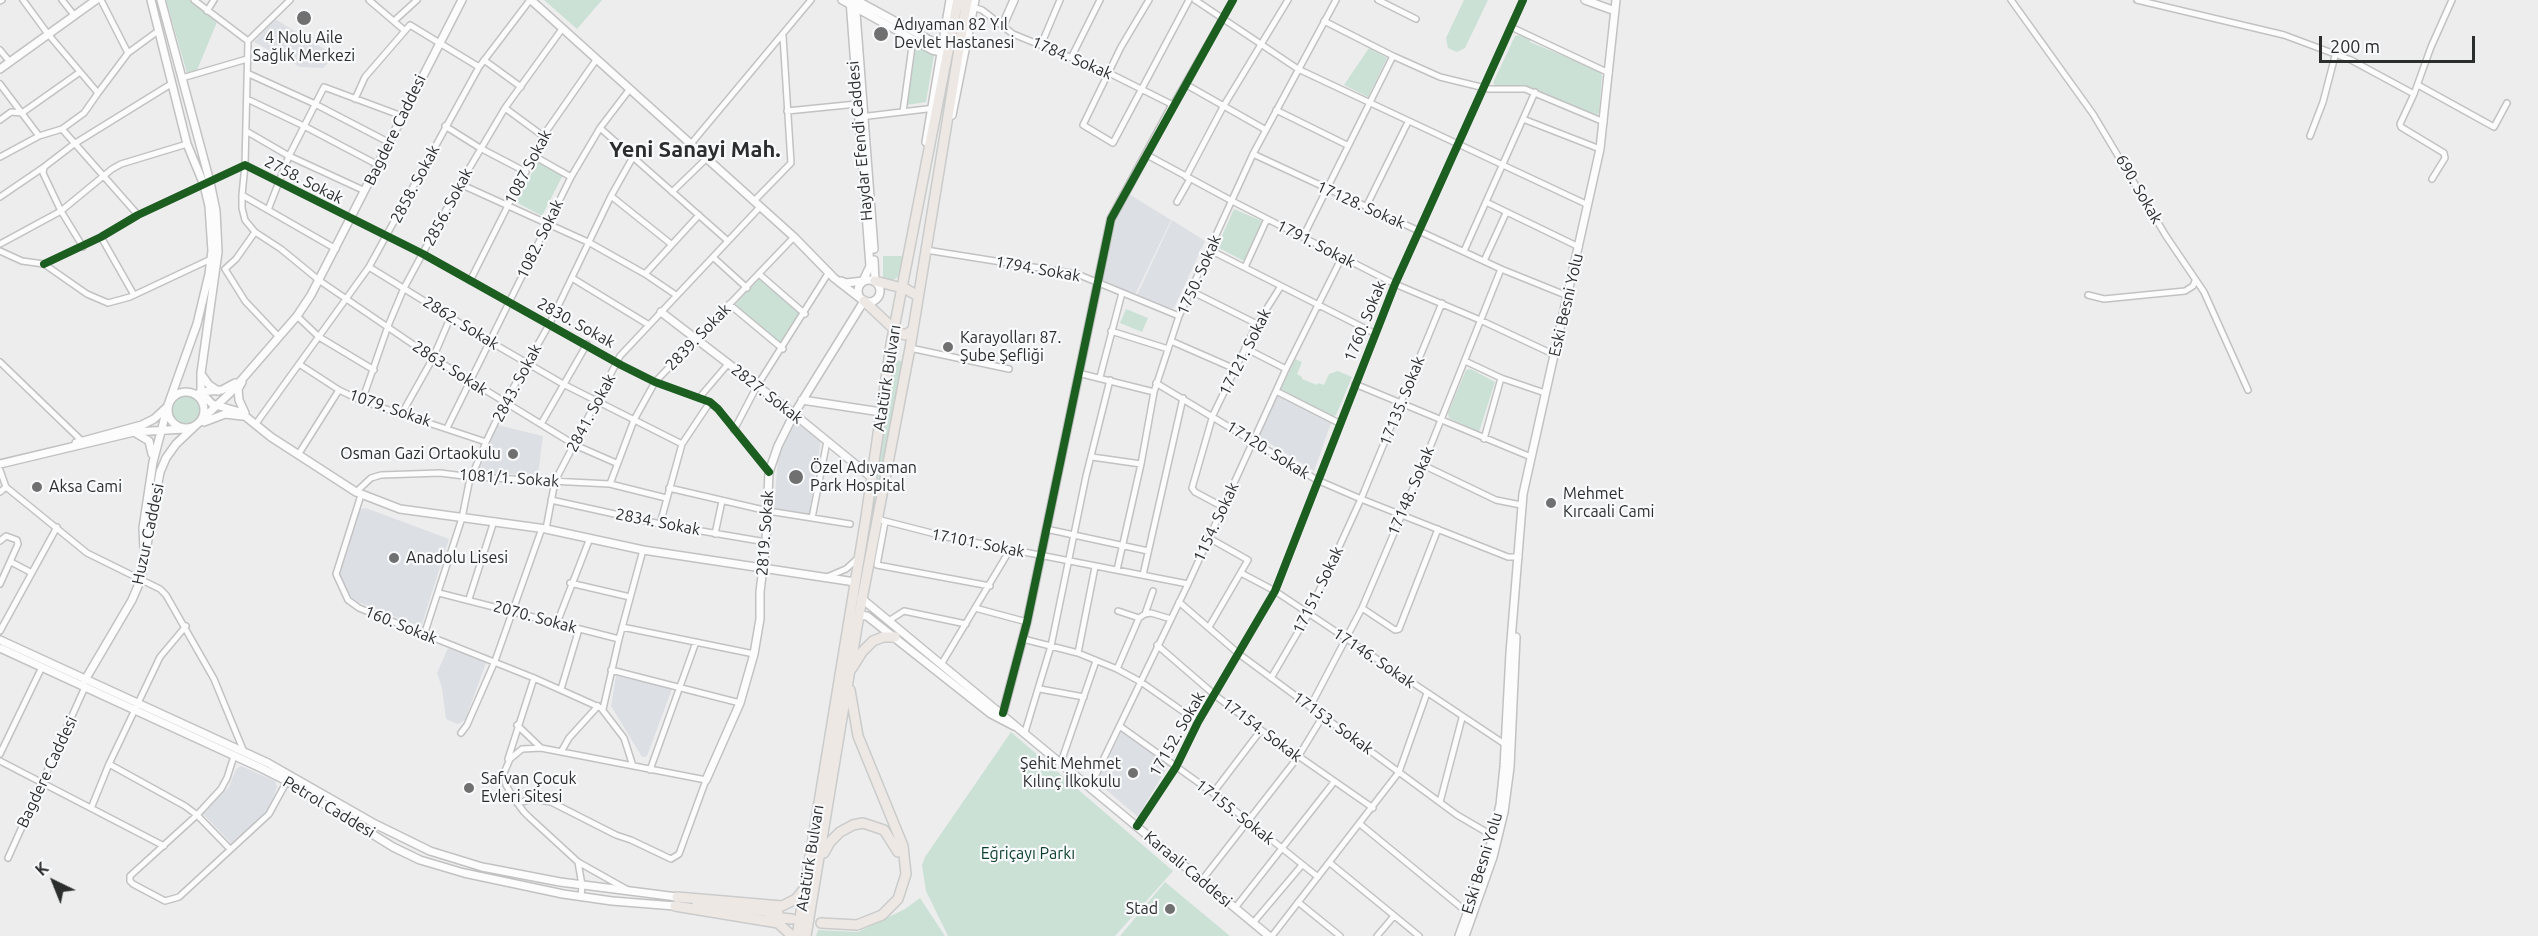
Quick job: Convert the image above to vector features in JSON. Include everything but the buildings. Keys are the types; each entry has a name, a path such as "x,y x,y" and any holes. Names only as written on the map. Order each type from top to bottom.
{"highway":[{"name":"Atatürk Bulvarı","path":"797,936 860,555 894,329 934,108 968,3"},
{"name":"Atatürk Bulvarı","path":"806,936 861,598 910,348 968,3"},
{"path":"875,281 902,288 918,297"},
{"path":"863,300 901,335 913,330"},
{"path":"820,860 830,842 840,832 853,825 869,824 884,830 898,851 902,874 893,896 876,913 853,921 821,921 857,925 882,915 898,899 906,874 903,846 857,732 849,674 861,652 872,642 883,637 895,637"},
{"path":"676,902 782,906 796,898 806,884"},
{"path":"676,902 792,917"},
{"path":"676,902 778,923 792,936"}],"main road":[{"path":"0,69 74,15 99,0"},
{"path":"145,563 143,528 153,462 168,405 199,318 211,259 212,229 207,183 188,144 151,0"},
{"path":"161,0 217,226 221,269 201,373 201,392 205,412 198,424"},
{"name":"Bagdere Caddesi","path":"217,406 297,316 320,281 462,0"},
{"path":"530,0 794,237 832,275 863,300 873,302 879,296 880,288 875,281 846,283 832,275"},
{"path":"934,108 950,0"},
{"path":"1003,25 1014,0"},
{"path":"1585,0 1615,11"},
{"name":"Eski Besni Yolu","path":"1459,936 1493,836 1503,786 1521,505 1600,149 1616,0"},
{"path":"852,2 934,43 941,51"},
{"path":"852,2 932,50 941,51"},
{"name":"Haydar Efendi Caddesi","path":"852,2 857,104 861,117 870,266 863,281"},
{"name":"Haydar Efendi Caddesi","path":"852,2 875,281"},
{"path":"1003,713 1027,622 1113,214 1173,105"},
{"path":"863,281 857,292 863,300"},
{"name":"2819. Sokak","path":"706,780 740,703 754,654 760,618 769,472 778,446 794,414 863,300"},
{"name":"2827. Sokak","path":"661,312 794,414 871,477"},
{"path":"201,373 207,384 218,391"},
{"path":"0,464 58,450 146,423 168,405 177,394 226,389 244,376"},
{"path":"244,376 238,389 239,400 252,423"},
{"path":"192,392 202,401"},
{"path":"201,392 208,401 217,406 238,411 298,456 359,494 400,509 544,528 643,550 855,582"},
{"path":"802,400 881,412"},
{"path":"168,405 170,419 177,427 184,429"},
{"name":"Huzur Caddesi","path":"85,684 132,600 141,579 164,463 172,448 217,406"},
{"path":"84,442 134,432 184,429 229,414 252,423"},
{"path":"134,432 150,443 153,462"},
{"name":"Karaali Caddesi","path":"861,598 1003,713 1060,765 1090,787 1270,936"},
{"name":"Eski Besni Yolu","path":"1465,936 1495,850 1508,793 1516,654 1515,609"},
{"name":"Karaali Caddesi","path":"859,615 867,616 991,714 1025,732"},
{"path":"0,640 85,684"},
{"name":"Petrol Caddesi","path":"0,648 136,707 287,781 393,847 420,860 464,873 581,897 676,902"},
{"path":"136,707 244,752 290,775 375,824 430,851 482,867 630,891 676,902"}],"street":[{"path":"23,0 48,34 98,93"},
{"path":"62,0 74,15"},
{"path":"99,0 128,53"},
{"path":"194,0 248,41"},
{"path":"207,11 214,0"},
{"path":"279,337 244,301 221,269 236,259 255,232 246,220 242,208 246,165 248,41 290,0"},
{"path":"369,0 404,30"},
{"path":"394,21 417,0"},
{"name":"2858. Sokak","path":"252,423 348,299 388,236 445,126 479,68 530,0"},
{"path":"690,145 811,0"},
{"path":"1041,45 1060,0"},
{"path":"1071,58 1100,0"},
{"path":"1149,0 1083,125 1113,143 1190,0"},
{"path":"1195,0 1298,69 1586,204"},
{"path":"1173,105 1233,0"},
{"path":"1178,202 1223,106 1288,0"},
{"name":"1750. Sokak","path":"1117,570 1141,464 1156,383 1179,316 1253,154 1336,0"},
{"path":"1378,0 1387,2 1416,19"},
{"name":"1760. Sokak","path":"1239,654 1275,591 1374,333 1523,0"},
{"name":"690. Sokak","path":"2011,0 2093,114 2195,281 2204,292 2248,390"},
{"path":"2137,0 2284,35 2351,60 2414,94"},
{"path":"2432,179 2445,158 2444,153 2401,128 2400,124 2452,0"},
{"name":"1784. Sokak","path":"968,3 982,10 1013,34 1109,73 1173,105"},
{"path":"1324,21 1440,77 1483,88 1525,89 1604,122"},
{"path":"355,99 364,77 410,26 479,68"},
{"path":"1511,27 1609,73"},
{"name":"2856. Sokak","path":"362,401 404,288 459,184 505,108 562,29"},
{"path":"0,157 39,136 62,129 84,112 128,53 158,31"},
{"name":"2841. Sokak","path":"461,733 467,725 495,662 514,612 544,528 555,481 617,362 676,295 714,258 791,163 783,36"},
{"path":"903,112 913,39"},
{"path":"0,50 10,62"},
{"path":"1303,237 1393,56"},
{"path":"2310,135 2323,102 2336,56"},
{"path":"182,78 247,59"},
{"path":"484,60 521,87"},
{"name":"1087 Sokak","path":"470,281 543,136 596,60"},
{"path":"0,120 11,112 22,113 80,72"},
{"path":"249,74 315,104 390,143"},
{"path":"0,84 39,136"},
{"path":"0,197 75,144 171,84"},
{"path":"1185,84 1266,130"},
{"path":"2418,85 2494,127 2507,103"},
{"path":"268,210 289,156 324,87 402,116"},
{"name":"1082. Sokak","path":"447,428 468,381 510,302 571,177 600,128 630,90"},
{"path":"1464,251 1488,203 1502,164 1535,92"},
{"path":"248,99 378,165"},
{"path":"787,111 857,104"},
{"path":"505,108 543,136"},
{"path":"861,117 934,108"},
{"path":"1276,110 1347,145"},
{"path":"1523,119 1600,149"},
{"path":"1366,207 1408,122"},
{"path":"445,126 480,148 526,172"},
{"path":"600,128 728,241"},
{"path":"62,129 138,215"},
{"path":"246,131 289,156 365,191"},
{"path":"0,244 61,211 121,164 188,144"},
{"name":"17128. Sokak","path":"1253,154 1501,269 1568,296"},
{"name":"1791. Sokak","path":"1147,155 1395,284 1555,355"},
{"path":"534,156 571,177"},
{"name":"2843. Sokak","path":"424,635 440,593 472,477 486,442 526,362 550,323 611,195 633,157"},
{"path":"672,192 706,159"},
{"path":"0,250 22,261 44,264 83,247 138,215 246,165"},
{"name":"2758. Sokak","path":"246,165 350,218"},
{"path":"44,167 43,173 61,211 83,247"},
{"path":"459,184 590,243 645,274 676,295"},
{"path":"242,195 336,249"},
{"path":"611,195 671,244"},
{"path":"1488,203 1579,247"},
{"path":"1484,261 1506,213"},
{"path":"645,274 699,215"},
{"name":"2830. Sokak","path":"350,218 423,254 655,382 710,402 769,472"},
{"path":"1245,267 1267,219"},
{"name":"2863. Sokak","path":"255,232 281,249 320,281 468,381 575,445 616,463"},
{"path":"102,237 134,295"},
{"name":"2839. Sokak","path":"610,484 634,420 655,382 794,237"},
{"name":"1794. Sokak","path":"926,250 1077,274 1179,316"},
{"path":"1210,250 1374,333"},
{"name":"1154. Sokak","path":"1090,787 1121,727 1286,369 1342,257"},
{"path":"714,258 747,288"},
{"path":"44,264 51,271 98,300 108,303 134,295 211,259"},
{"name":"2862. Sokak","path":"369,267 563,384 682,444"},
{"name":"17148. Sokak","path":"1310,707 1362,608 1423,465 1501,269"},
{"path":"759,274 805,314"},
{"path":"734,430 757,386 832,275"},
{"path":"572,278 649,325"},
{"path":"2088,295 2104,299 2185,291 2193,286 2195,281"},
{"name":"17121. Sokak","path":"1223,507 1195,492 1192,488 1213,415 1257,324 1281,286"},
{"path":"1191,291 1257,324"},
{"path":"1100,377 1122,293"},
{"name":"17135. Sokak","path":"1361,500 1442,303"},
{"path":"729,304 783,349"},
{"path":"297,316 319,338 374,370"},
{"path":"401,415 434,358 452,316"},
{"path":"1111,331 1168,349"},
{"path":"1171,342 1235,369"},
{"path":"541,424 587,344"},
{"path":"910,348 1009,369"},
{"path":"1245,348 1286,369"},
{"path":"1464,361 1501,378 1545,393"},
{"path":"0,362 84,442"},
{"name":"1079. Sokak","path":"299,364 339,390 362,401 486,442"},
{"path":"699,398 728,364"},
{"path":"1078,373 1154,392"},
{"path":"1484,439 1501,378"},
{"path":"1025,732 1040,689 1051,646 1110,380"},
{"name":"17120. Sokak","path":"1156,383 1213,415 1317,480 1361,500 1508,557 1519,557"},
{"path":"1355,384 1530,457"},
{"path":"298,456 339,390"},
{"path":"1276,391 1339,423"},
{"path":"1143,575 1183,398"},
{"path":"660,524 682,444 710,402"},
{"path":"812,518 826,441"},
{"path":"1092,457 1141,464"},
{"path":"1423,465 1496,500 1521,505"},
{"path":"0,470 6,487 97,559 141,579 166,595 186,626 214,679 244,752"},
{"name":"1081/1. Sokak","path":"359,494 371,478 381,475 440,472 472,477 610,484 666,498"},
{"path":"0,492 6,487"},
{"path":"669,489 768,511 850,524"},
{"name":"160. Sokak","path":"359,494 337,569 337,580 348,600 359,608 561,688 601,708"},
{"name":"2834. Sokak","path":"551,500 660,524 766,542"},
{"name":"17151. Sokak","path":"1271,678 1308,615 1361,500"},
{"path":"715,534 723,501"},
{"name":"17101. Sokak","path":"875,519 1069,562 1188,584"},
{"path":"469,599 494,521"},
{"path":"885,522 878,565 990,586"},
{"path":"1,628 57,527"},
{"path":"1046,529 1148,551"},
{"path":"1362,608 1395,630 1399,629 1438,529"},
{"path":"0,541 6,536 18,542 0,584"},
{"path":"556,623 570,583 590,538"},
{"path":"1209,538 1248,560 1209,627"},
{"path":"942,663 1011,548"},
{"path":"561,752 573,734 601,708 643,550"},
{"path":"827,578 846,569 860,555"},
{"path":"10,562 32,573"},
{"path":"1078,653 1095,567"},
{"name":"17146. Sokak","path":"1241,573 1275,591 1462,718 1506,745"},
{"path":"570,583 630,597"},
{"path":"1117,669 1139,618 1145,614 1153,591"},
{"name":"2070. Sokak","path":"440,593 619,639"},
{"name":"17153. Sokak","path":"1179,602 1239,654 1271,678 1473,826 1493,836"},
{"path":"975,608 1027,622"},
{"path":"890,620 904,611 966,624"},
{"path":"1118,611 1139,618"},
{"path":"1145,614 1171,619"},
{"path":"92,806 109,764 160,657 186,626"},
{"path":"622,627 754,654"},
{"path":"561,688 579,629"},
{"path":"1023,639 1078,653 1117,669 1141,682 1198,722"},
{"path":"650,770 696,642"},
{"name":"17154. Sokak","path":"1157,645 1216,696 1372,808"},
{"name":"17152. Sokak","path":"1137,826 1176,766 1198,722 1216,696 1239,654"},
{"path":"1060,765 1096,661"},
{"path":"0,754 42,667"},
{"path":"611,670 740,703"},
{"path":"534,678 517,726 506,767 506,785 517,803 538,828 578,862 630,891"},
{"name":"Bagdere Caddesi","path":"8,858 85,684"},
{"path":"1040,689 1084,697"},
{"path":"1270,936 1330,863 1399,772 1427,693"},
{"path":"601,708 624,738 633,766"},
{"path":"1202,880 1298,757 1323,716"},
{"path":"1440,802 1462,718"},
{"path":"517,726 541,748"},
{"name":"17155. Sokak","path":"1121,727 1213,793 1318,877"},
{"path":"1213,793 1261,730"},
{"path":"506,767 510,759 519,751 531,747 706,780 679,854 671,859 632,840 616,835 551,802 538,799 517,803"},
{"path":"234,756 223,786 197,815 129,878 133,884 165,901 179,897 272,810 287,781"},
{"path":"0,761 92,806 164,846"},
{"path":"109,764 197,815 230,849"},
{"path":"1235,908 1334,782"},
{"path":"1360,824 1468,913"},
{"path":"578,862 582,885 581,897"},
{"path":"1330,863 1419,936"},
{"path":"1253,923 1302,865"},
{"path":"607,900 608,879"},
{"path":"1298,902 1340,936"},
{"path":"1377,936 1394,916"}],"shaded area":[{"path":"275,19 336,56 323,68 300,67 254,42"},
{"path":"1129,194 1171,220 1135,295 1101,279 1117,218"},
{"path":"1172,220 1205,241 1174,308 1137,295"},
{"path":"1277,396 1331,423 1314,471 1258,436"},
{"name":"Özel Adıyaman Park Hospital","path":"796,421 821,440 809,514 774,508 778,458"},
{"name":"Osman Gazi Ortaokulu","path":"497,425 543,436 538,475 478,473"},
{"name":"Anadolu Lisesi","path":"366,508 449,539 421,627 358,602 349,595 339,577 360,509"},
{"path":"448,648 486,663 465,720 458,724 446,719 442,688 437,673"},
{"path":"616,676 672,689 645,757 642,757 611,706"},
{"name":"Şehit Mehmet Kılınç İlkokulu","path":"1122,731 1169,764 1138,817 1097,782"},
{"path":"241,766 275,781 277,787 269,808 232,844 202,813 229,787 236,769"}],"green space":[{"path":"166,0 189,0 217,22 197,70 187,73"},
{"path":"544,0 602,0 577,29"},
{"path":"1464,0 1488,0 1465,48 1457,52 1448,48 1446,38"},
{"path":"1521,35 1530,39 1530,42 1600,71 1602,76 1597,115 1526,86 1503,87 1493,83 1515,36"},
{"path":"916,46 934,55 926,102 907,105"},
{"path":"1369,48 1387,58 1368,97 1344,85"},
{"path":"538,162 563,175 542,216 516,202"},
{"path":"1234,209 1262,221 1244,261 1217,247"},
{"path":"883,256 905,256 901,275 889,283 883,279"},
{"path":"760,278 802,314 784,341 777,341 737,307 736,303"},
{"path":"1126,309 1148,318 1142,332 1120,323"},
{"path":"893,359 904,362 848,652 887,413"},
{"path":"1295,359 1302,362 1297,374 1302,379 1317,385 1318,383 1324,385 1329,374 1338,371 1352,377 1336,415 1333,417 1281,389"},
{"path":"1471,369 1495,382 1479,432 1449,418 1448,413 1466,370"},
{"path":"186,396 196,400 200,410 196,420 186,424 176,420 172,410 176,400"},
{"name":"Eğriçayı Parkı","path":"1011,732 1173,871 1115,936 948,936 926,891 922,865 925,857"},
{"name":"Stad","path":"1165,882 1230,936 1120,936"},
{"path":"920,898 945,936 816,936 818,930 858,932 905,909"}],"cycle path":[{"path":"1003,713 1027,622 1111,219 1233,0"},
{"path":"1137,826 1176,767 1198,722 1275,591 1395,284 1523,0"},
{"path":"44,264 101,237 138,215 245,165 423,254 621,365 655,382 710,402 769,472"}],"place":[{"name":"4 Nolu Aile Sağlık Merkezi","path":"304,18"},
{"name":"Adıyaman 82 Yıl Devlet Hastanesi","path":"881,34"},
{"name":"Karayolları 87. Şube Şefliği","path":"948,347"},
{"name":"Osman Gazi Ortaokulu","path":"513,454"},
{"name":"Özel Adıyaman Park Hospital","path":"796,477"},
{"name":"Aksa Cami","path":"37,487"},
{"name":"Mehmet Kırcaali Cami","path":"1551,503"},
{"name":"Anadolu Lisesi","path":"394,558"},
{"name":"Şehit Mehmet Kılınç İlkokulu","path":"1133,773"},
{"name":"Safvan Çocuk Evleri Sitesi","path":"469,788"},
{"name":"Stad","path":"1170,909"}],"district":[{"name":"Yeni Sanayi Mah.","path":"695,150"}]}
